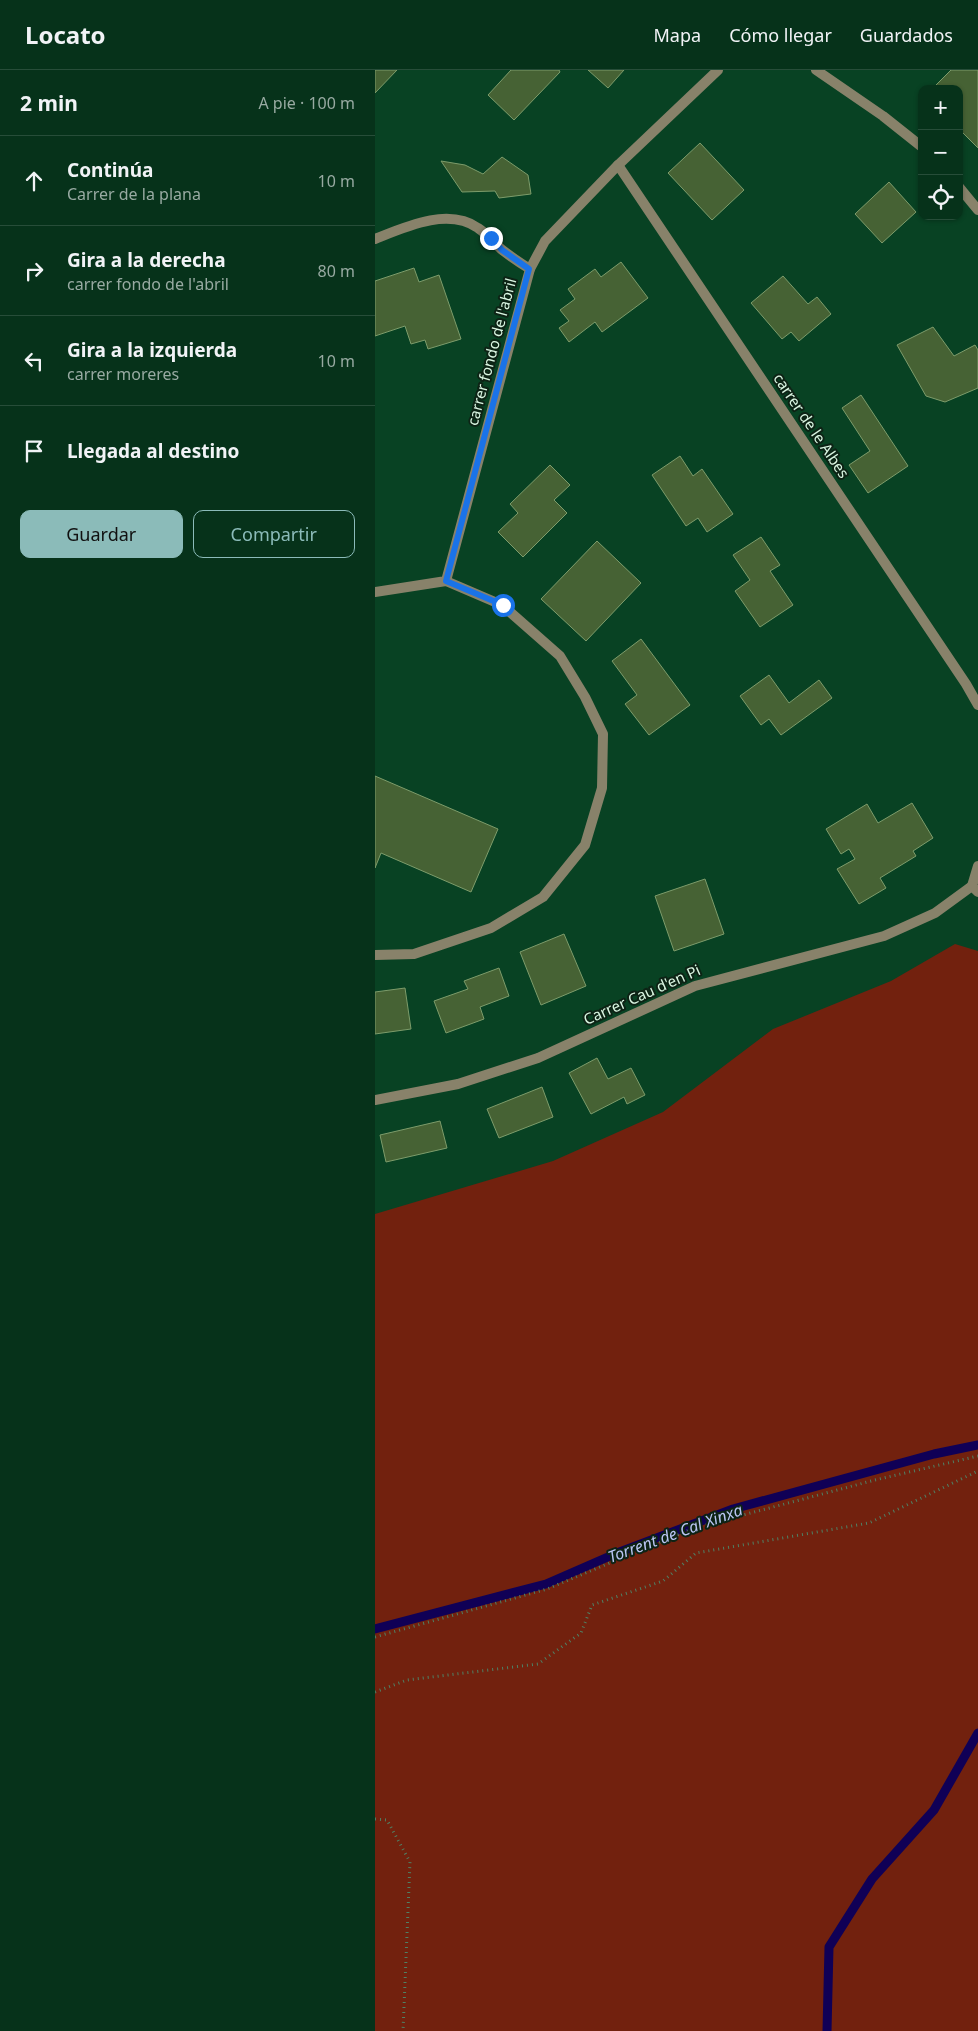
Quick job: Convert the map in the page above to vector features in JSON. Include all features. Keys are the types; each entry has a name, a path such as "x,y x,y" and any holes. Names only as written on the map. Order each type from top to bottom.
{"street":[{"name":"carrer fondo de l'abril","path":"446,581 529,269 545,240 619,165 718,70"},
{"path":"816,70 883,116 918,144"},
{"name":"carrer de le Albes","path":"619,165 978,704"},
{"path":"963,192 978,210"},
{"path":"375,239 439,218 459,221 477,227 502,250 529,269"},
{"path":"375,592 446,581 503,605 560,656 585,697 603,734 602,788 585,845 543,897 491,928 414,954 375,955"},
{"path":"975,889 978,866"},
{"name":"Carrer Cau d'en Pi","path":"375,1100 459,1084 538,1058 695,986 884,936 935,913 975,889"}],"path":[{"path":"375,1637 547,1589 694,1528 875,1480 978,1456"},
{"path":"375,1692 407,1680 538,1664 581,1633 592,1605 663,1581 696,1553 869,1523 978,1471"},
{"path":"375,1819 387,1820 410,1862 403,2031"}],"shaded area":[{"path":"955,944 978,951 978,2031 375,2031 375,1214 553,1161 663,1112 773,1029 891,981"}],"building":[{"path":"375,70 397,70 375,93"},
{"path":"511,70 559,70 560,72 514,120 488,95"},
{"path":"588,70 624,70 608,88"},
{"path":"951,70 978,70 978,148 963,133 963,85 936,85"},
{"path":"700,143 744,190 712,220 668,173"},
{"path":"502,157 528,175 531,194 499,198 495,191 462,192 441,161 465,165 483,174"},
{"path":"889,182 916,212 882,243 855,214"},
{"path":"621,262 648,298 602,332 595,322 569,342 559,328 569,321 560,310 575,299 568,289 595,269 601,277"},
{"path":"414,268 419,282 439,275 461,339 428,349 425,340 411,344 405,326 375,336 375,281"},
{"path":"783,276 808,304 817,297 831,314 799,341 791,332 782,339 751,303"},
{"path":"933,327 954,356 975,345 978,350 978,388 945,402 926,396 897,345"},
{"path":"861,395 908,466 868,493 849,465 870,451 842,408"},
{"path":"680,456 693,476 702,469 733,514 707,532 698,518 686,526 652,475"},
{"path":"550,465 570,485 554,500 567,513 523,557 498,532 518,513 510,504"},
{"path":"761,537 780,565 770,571 793,605 760,627 735,591 750,580 733,555"},
{"path":"597,541 641,583 586,641 541,599"},
{"path":"641,639 690,705 649,735 625,704 637,695 612,661"},
{"path":"769,675 789,703 819,680 832,698 781,735 769,719 761,725 740,696"},
{"path":"375,776 498,829 471,892 381,853 375,868"},
{"path":"912,803 933,838 913,851 916,856 880,878 886,888 859,904 837,869 855,859 849,849 841,854 826,829 867,804 878,823"},
{"path":"705,879 724,934 674,951 655,896"},
{"path":"564,934 586,986 541,1005 520,952"},
{"path":"499,968 509,996 480,1007 484,1019 446,1033 434,1001 468,989 464,981"},
{"path":"405,988 411,1029 375,1034 375,992"},
{"path":"597,1058 608,1079 631,1068 645,1095 627,1104 624,1097 591,1114 569,1073"},
{"path":"542,1087 553,1117 499,1138 487,1109"},
{"path":"440,1121 447,1148 386,1162 380,1135"}],"waterway":[{"name":"Torrent de Cal Xinxa","path":"375,1629 546,1584 617,1553 733,1509 934,1454 978,1445"},
{"path":"827,2031 829,1947 872,1879 934,1810 978,1733"}],"route":[{"path":"491,238 502,250 529,269 446,581 503,605"}]}
